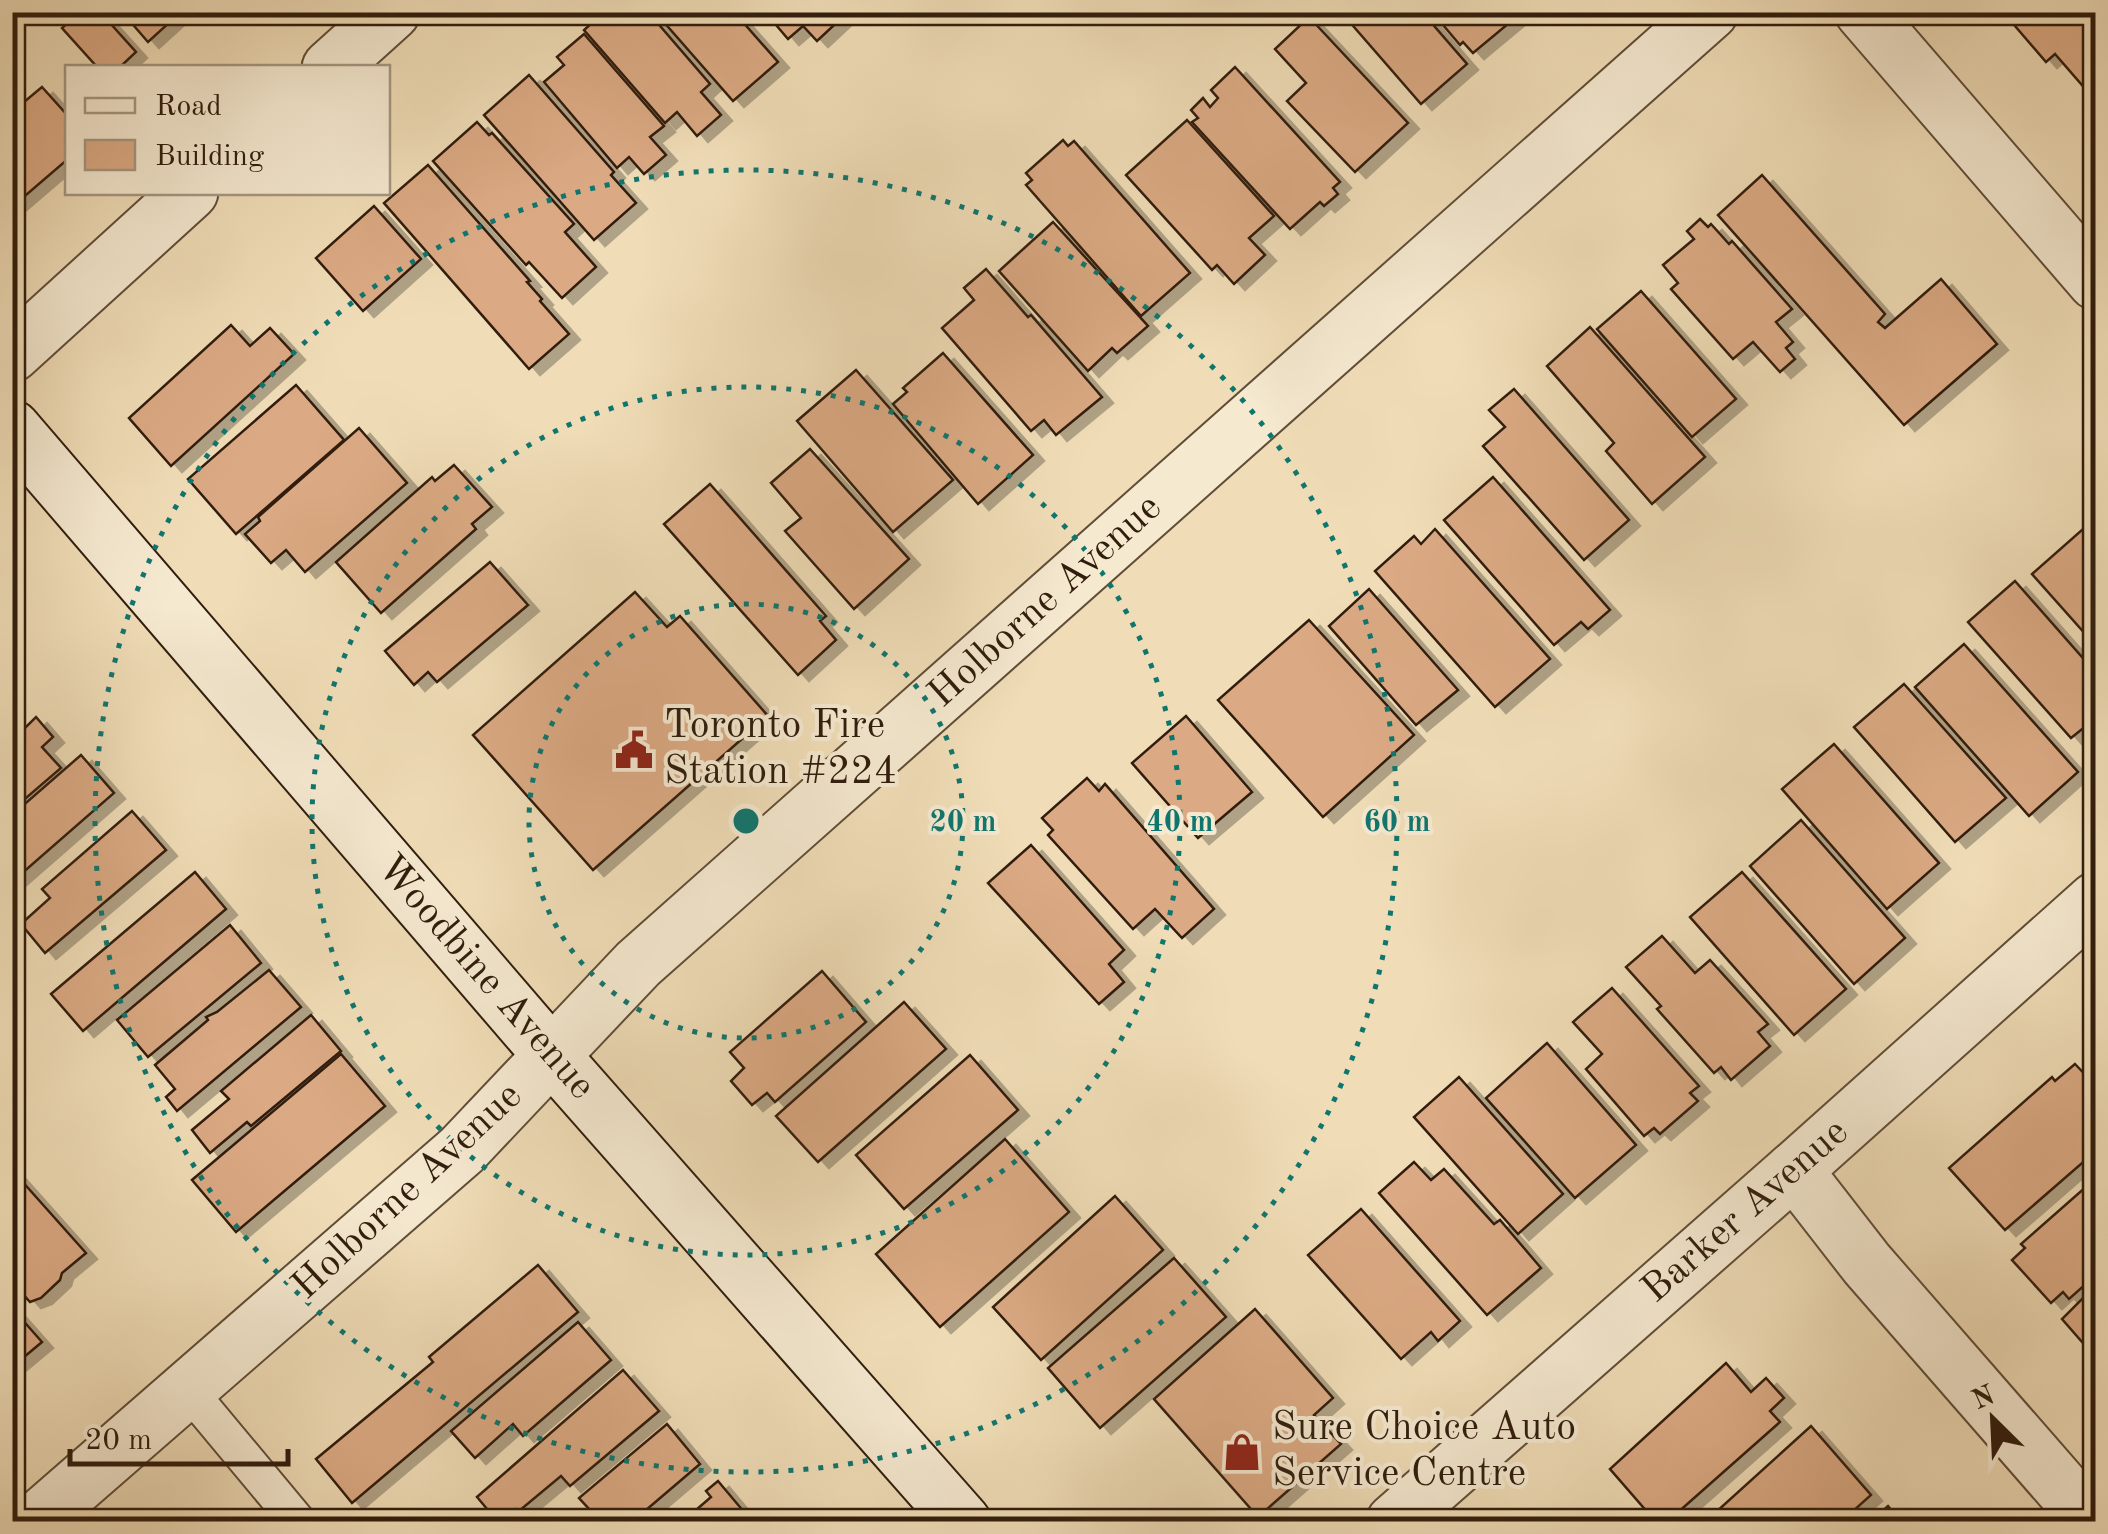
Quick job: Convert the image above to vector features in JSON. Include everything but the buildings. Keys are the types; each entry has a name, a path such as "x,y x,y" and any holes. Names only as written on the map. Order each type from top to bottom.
{"street":[{"path":"333,65 392,12"},
{"name":"Holborne Avenue","path":"35,1522 462,1150 638,964 1710,12"},
{"path":"1862,12 2096,282"},
{"path":"12,354 187,195"},
{"name":"Woodbine Avenue","path":"12,428 553,1057 964,1522"},
{"name":"Barker Avenue","path":"1394,1522 2096,900"},
{"path":"1794,1170 1866,1264 2092,1522"}],"lane":[{"path":"188,1390 298,1522"}],"place":[{"name":"Toronto Fire Station #224","path":"634,750"},
{"name":"Sure Choice Auto Service Centre","path":"1242,1452"}]}
